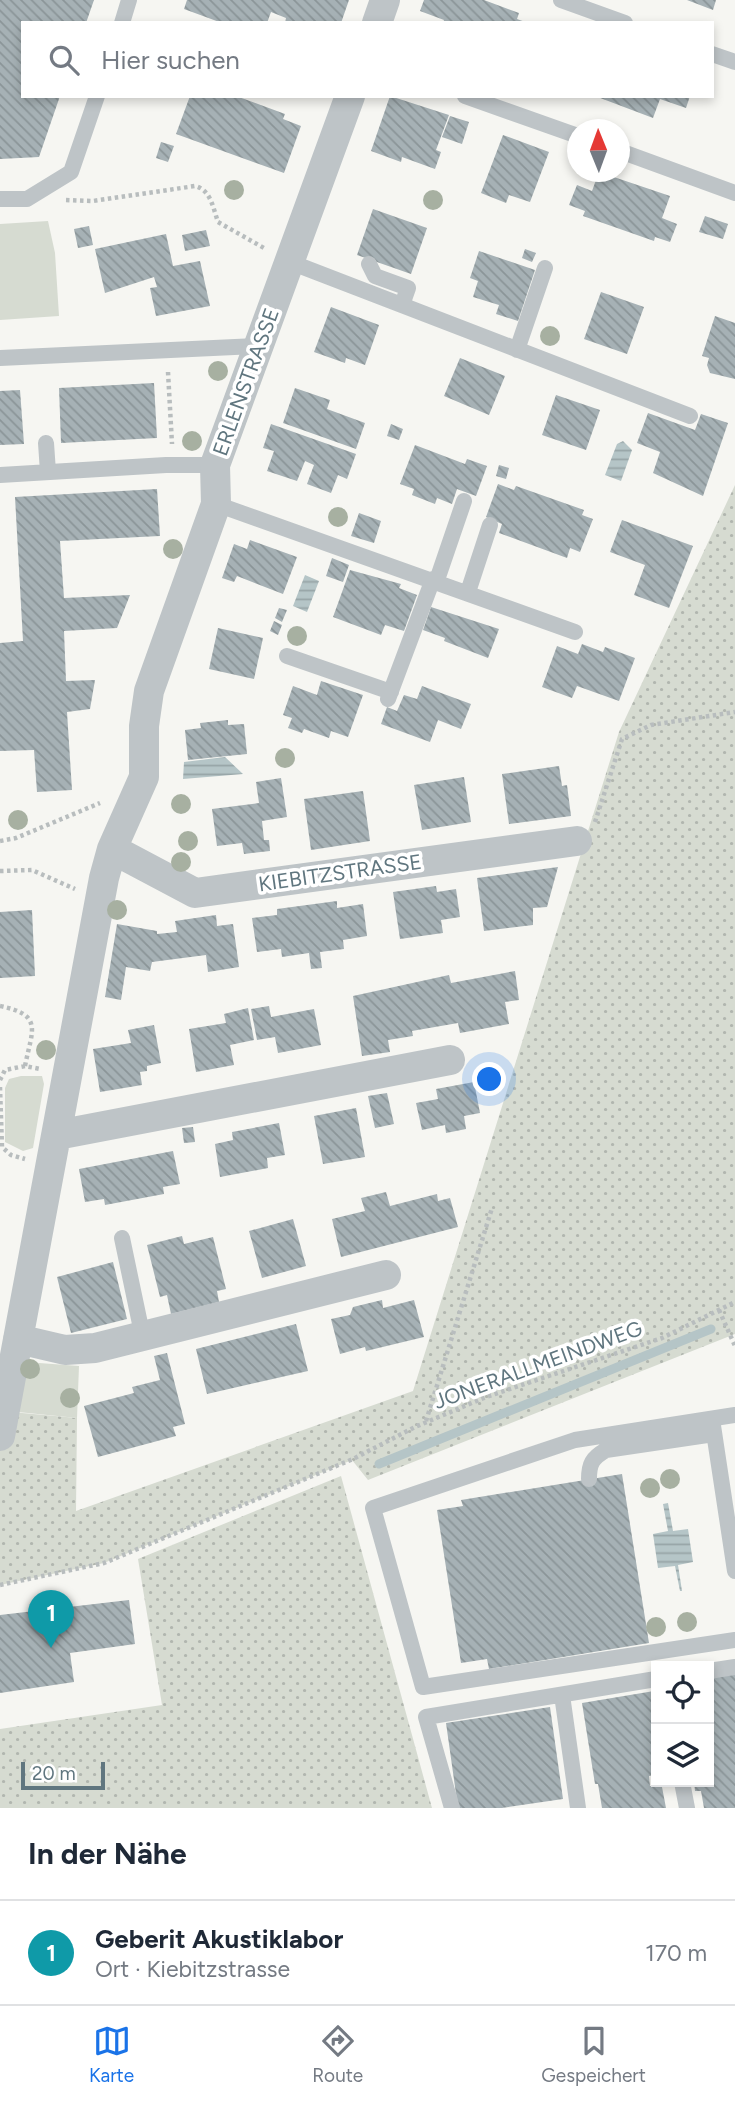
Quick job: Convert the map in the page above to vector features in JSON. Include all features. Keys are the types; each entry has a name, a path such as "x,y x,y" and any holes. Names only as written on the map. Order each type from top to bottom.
{"street":[{"path":"378,21 385,0"},
{"name":"ERLENSTRASSE","path":"112,849 144,776 144,726 149,691 216,504 215,466 349,98"},
{"name":"KIEBITZSTRASSE","path":"112,849 195,893 577,841"},
{"path":"0,1436 100,899 112,849"},
{"path":"57,1135 450,1060"},
{"path":"18,1339 65,1350 94,1348 143,1338 386,1275"}],"lane":[{"path":"123,21 130,0"},
{"path":"561,0 619,21"},
{"path":"714,55 735,62"},
{"path":"0,199 27,199 71,173 96,98"},
{"path":"472,98 567,132"},
{"path":"630,155 735,193"},
{"path":"290,262 690,416"},
{"path":"369,264 375,276 408,288 402,305"},
{"path":"517,350 545,268"},
{"path":"0,358 258,346"},
{"path":"46,443 48,472"},
{"path":"0,475 174,465 215,466"},
{"path":"287,656 389,696 464,500"},
{"path":"216,504 575,632"},
{"path":"468,592 490,525"},
{"path":"122,1238 143,1338"},
{"path":"589,1479 589,1466 595,1456 606,1450 713,1426 735,1415"},
{"path":"713,1426 735,1571"},
{"path":"713,1426 575,1440 373,1508 423,1687 735,1640"},
{"path":"714,1670 735,1667"},
{"path":"452,1808 426,1717 651,1680"},
{"path":"562,1695 578,1808"},
{"path":"683,1787 687,1808"}],"path":[{"path":"27,199 93,201 195,186 203,188 208,195 218,222 290,262"},
{"path":"166,350 174,465"},
{"path":"577,841 592,834 622,739 650,725 735,712"},
{"path":"0,841 16,838 106,800"},
{"path":"0,871 32,870 100,899"},
{"path":"0,1006 22,1011 32,1024 25,1066"},
{"path":"0,1080 5,1070 25,1066 67,1074"},
{"path":"0,1087 2,1147 11,1156 51,1165"},
{"path":"426,1422 492,1208"},
{"name":"JONERALLMEINDWEG","path":"0,1584 104,1563 353,1459 426,1422 486,1397 662,1338 735,1302"},
{"path":"719,1310 735,1346"}],"shaded area":[{"path":"48,221 55,253 59,316 0,320 0,224"},
{"path":"623,441 632,450 621,481 605,475 617,444"},
{"path":"735,485 735,1334 368,1480 352,1460 104,1563 0,1585 0,1411 77,1418 76,1511 413,1391 619,732"},
{"path":"305,575 319,581 307,612 293,606"},
{"path":"225,757 243,774 183,779 184,762"},
{"path":"42,1076 44,1084 33,1148 23,1151 5,1142 5,1088 9,1079"},
{"path":"26,1362 79,1366 77,1418 18,1412"},
{"path":"341,1476 432,1808 0,1808 0,1729 162,1705 138,1559"},
{"path":"668,1503 673,1531 688,1529 693,1562 678,1565 682,1591 675,1566 658,1568 653,1534 668,1531 663,1504"}],"building":[{"path":"0,0 94,0 87,21 21,21 21,98 59,98 39,157 0,159"},
{"path":"187,0 349,0 342,21 285,21 286,18 271,12 268,21 217,21 184,9"},
{"path":"424,0 484,0 519,13 517,19 522,21 444,21 420,11"},
{"path":"687,0 716,0 713,10"},
{"path":"189,98 241,98 285,114 283,119 301,126 284,173 176,134"},
{"path":"389,98 449,115 436,150 441,152 435,169 402,157 401,162 371,151"},
{"path":"600,98 689,98 686,108 660,99 653,118"},
{"path":"450,116 469,122 462,144 442,137"},
{"path":"503,135 549,152 530,202 509,195 506,203 481,193"},
{"path":"161,142 174,146 168,162 156,158"},
{"path":"595,182 629,182 670,196 662,218 677,224 670,242 655,237 654,241 583,216 585,211 569,205 577,185 592,191"},
{"path":"373,209 427,228 411,274 357,255"},
{"path":"705,216 728,224 723,239 699,232"},
{"path":"89,226 93,245 78,248 74,229"},
{"path":"206,230 210,246 185,251 182,235"},
{"path":"166,234 173,266 200,261 210,306 156,316 150,288 157,287 154,277 105,293 95,249"},
{"path":"525,249 536,253 532,262 522,258"},
{"path":"479,251 535,270 518,321 496,314 499,305 473,297 478,281 470,278"},
{"path":"601,292 644,307 627,354 584,339"},
{"path":"331,307 379,325 365,365 346,358 345,363 314,352"},
{"path":"715,316 735,323 735,379 710,373 707,365 709,358 702,356"},
{"path":"460,358 505,376 489,415 444,396"},
{"path":"154,383 157,438 61,443 59,388"},
{"path":"295,388 330,400 327,409 365,423 356,449 283,423"},
{"path":"20,390 24,444 0,445 0,391"},
{"path":"556,395 600,410 586,450 542,435"},
{"path":"648,413 695,430 701,414 728,423 703,496 653,473 660,452 637,443"},
{"path":"271,424 356,454 347,479 338,475 331,493 307,484 314,465 305,461 297,481 267,471 274,451 263,448"},
{"path":"391,424 403,429 399,440 387,436"},
{"path":"415,445 465,464 467,459 487,466 476,496 457,489 452,504 437,498 435,504 412,495 414,489 400,484"},
{"path":"499,465 509,468 506,479 496,476"},
{"path":"498,484 514,490 516,486 584,510 582,515 593,519 580,552 570,548 567,558 499,533 502,524 486,517"},
{"path":"157,489 160,536 60,541 64,598 130,595 117,628 64,631 66,681 95,680 90,709 67,712 72,790 37,792 34,750 0,751 0,643 23,641 15,497"},
{"path":"359,513 381,521 374,543 351,536"},
{"path":"622,520 693,546 669,608 634,595 645,565 610,552"},
{"path":"250,540 297,557 283,594 237,576 234,582 222,578 234,544 247,549"},
{"path":"332,558 349,565 343,582 326,576"},
{"path":"350,570 401,584 399,588 417,595 404,631 385,625 381,635 333,617"},
{"path":"431,607 499,629 488,658 423,630"},
{"path":"279,608 287,610 282,622 275,618"},
{"path":"274,621 282,625 278,635 270,631"},
{"path":"218,628 263,638 254,679 209,669"},
{"path":"582,644 603,652 605,647 635,658 619,701 577,686 572,698 542,687 557,646 578,654"},
{"path":"321,681 363,695 348,737 331,731 329,738 304,729 302,733 288,728 292,718 283,715 293,686 317,695"},
{"path":"422,686 471,704 461,729 438,720 430,742 381,724 387,707 397,711 404,695 417,699"},
{"path":"228,720 228,725 244,724 247,754 188,760 185,730 201,728 200,723"},
{"path":"559,766 562,786 567,785 571,816 509,824 502,774"},
{"path":"464,777 471,822 422,830 414,785"},
{"path":"281,778 287,817 262,821 264,840 269,840 270,851 244,854 242,843 217,846 212,809 259,803 256,782"},
{"path":"363,791 370,841 311,850 304,799"},
{"path":"558,867 547,907 533,908 533,925 484,931 477,878"},
{"path":"436,886 437,892 456,889 460,917 441,920 443,933 400,939 393,892"},
{"path":"337,901 337,908 363,904 367,936 343,940 344,949 320,952 322,968 311,969 309,953 282,957 281,949 257,952 252,918 277,915 277,909"},
{"path":"32,910 35,976 0,978 0,912"},
{"path":"216,915 217,926 233,924 239,967 208,972 206,955 152,962 150,971 126,967 121,1000 105,997 117,924 157,931 157,934 177,932 175,921"},
{"path":"515,971 519,1000 505,1002 509,1024 460,1033 458,1023 412,1031 413,1036 388,1040 390,1052 362,1056 353,996 449,975 451,983"},
{"path":"269,1006 271,1017 314,1009 321,1045 278,1053 275,1037 257,1040 251,1009"},
{"path":"248,1008 254,1040 230,1045 234,1065 196,1072 189,1029 226,1023 224,1014"},
{"path":"154,1025 161,1063 147,1066 147,1071 140,1072 142,1085 100,1092 93,1049 131,1043 128,1030"},
{"path":"474,1082 480,1113 464,1116 466,1129 446,1133 445,1125 422,1130 416,1103 438,1099 436,1089"},
{"path":"387,1093 394,1124 375,1128 368,1096"},
{"path":"356,1108 365,1157 323,1164 314,1116"},
{"path":"279,1123 285,1155 267,1158 268,1168 220,1177 215,1144 233,1140 232,1132"},
{"path":"193,1127 195,1142 184,1143 182,1128"},
{"path":"173,1151 180,1184 163,1187 164,1194 105,1205 104,1199 85,1202 79,1169"},
{"path":"386,1192 390,1206 437,1194 438,1201 450,1198 458,1227 341,1257 332,1219 365,1211 361,1198"},
{"path":"293,1219 306,1266 262,1278 249,1231"},
{"path":"182,1236 184,1244 213,1237 226,1289 217,1291 219,1302 171,1314 167,1295 160,1297 147,1245"},
{"path":"113,1262 127,1319 71,1333 57,1277"},
{"path":"382,1300 383,1308 414,1300 424,1337 366,1351 365,1347 340,1354 331,1319 350,1315 353,1307"},
{"path":"296,1324 308,1371 207,1394 196,1349"},
{"path":"167,1353 185,1424 173,1427 176,1436 98,1457 84,1406 134,1393 132,1387 160,1380 154,1356"},
{"path":"622,1474 649,1643 489,1669 487,1659 461,1663 437,1510 463,1506 461,1500"},
{"path":"129,1600 135,1644 70,1653 74,1682 0,1693 0,1615"},
{"path":"735,1672 735,1808 704,1808 701,1791 695,1791 695,1787 714,1787 714,1675"},
{"path":"651,1692 650,1786 662,1787 666,1808 602,1808 598,1784 595,1784 582,1703"},
{"path":"550,1707 563,1799 502,1808 458,1808 446,1723"}],"waterway":[{"path":"379,1464 711,1329"}],"place":[{"name":"Geberit Akustiklabor","path":"51,1648"}]}
